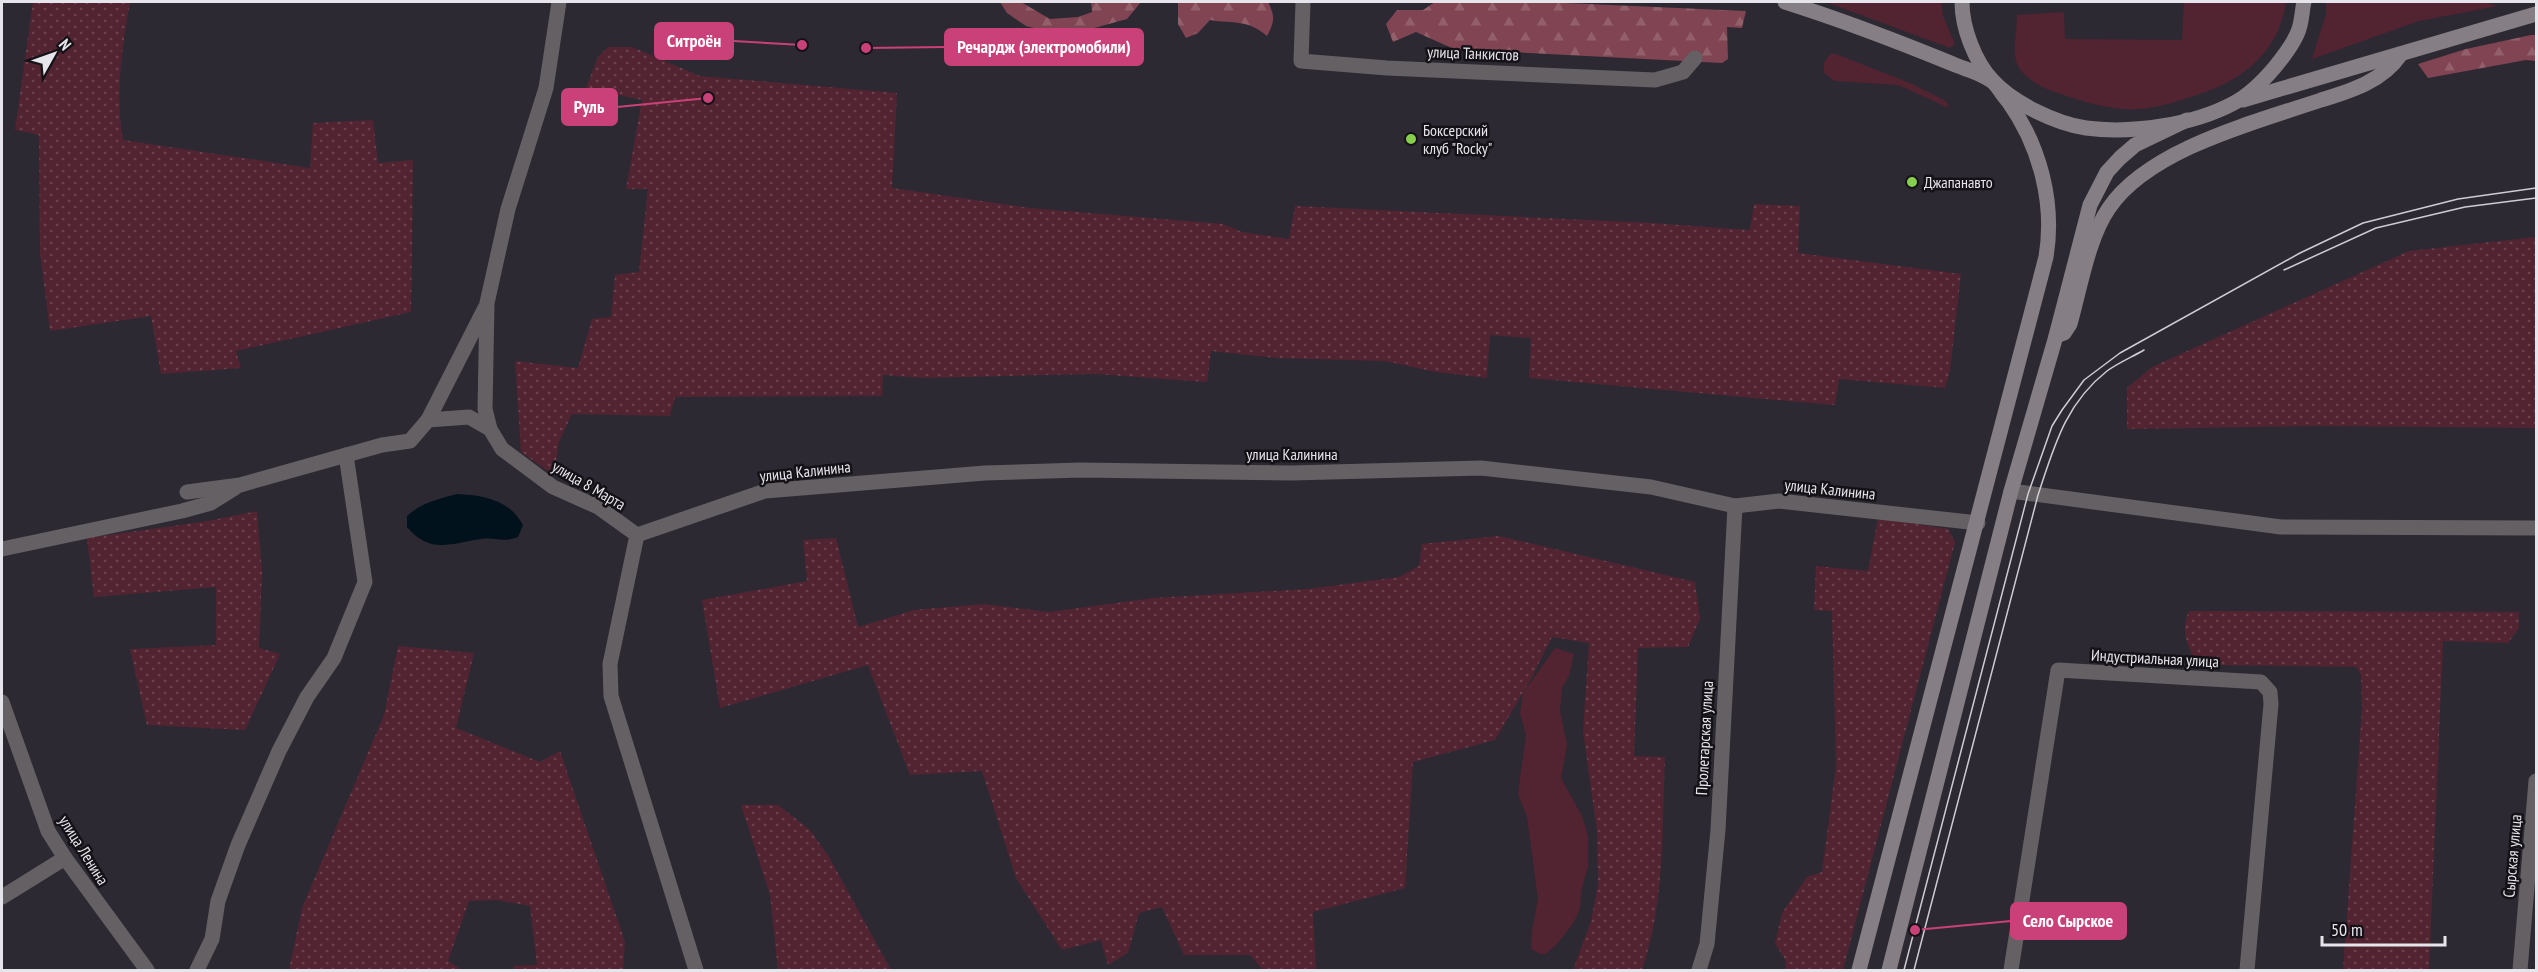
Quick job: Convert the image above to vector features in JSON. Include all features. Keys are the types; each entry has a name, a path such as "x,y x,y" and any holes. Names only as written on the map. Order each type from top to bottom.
{"main road":[{"path":"1785,2 1879,33 1993,81 2026,105 2053,119 2084,128 2117,130 2187,120"},
{"path":"1859,970 1978,523 2049,236 2046,191 2040,166 2020,120 1976,55 1967,33 1962,2"},
{"path":"2234,103 2265,79 2284,57 2299,30 2304,2"},
{"path":"1889,970 2011,491 2056,336 2090,206 2107,172 2135,145 2187,120 2234,103 2536,14"},
{"path":"2056,336 2064,333 2070,324 2095,238 2109,208 2128,186 2167,158 2251,123 2338,95 2375,80 2390,70 2402,54"}],"street":[{"name":"улица 8 Марта","path":"559,2 546,88 508,209 488,303 485,409 490,429 502,449 553,487 598,507 638,535"},
{"name":"улица Танкистов","path":"1303,2 1301,61 1387,68 1655,80 1683,72 1695,58"},
{"path":"187,492 240,485 382,445 410,441 428,420 488,303"},
{"path":"428,420 469,417 490,429"},
{"path":"197,970 212,939 218,901 279,751 307,697 334,658 364,582 346,455"},
{"name":"улица Калинина","path":"638,535 765,491 985,473 1069,470 1292,473 1481,468 1651,487 1735,506 1779,501 1978,523"},
{"path":"2,549 182,511 211,503 240,485"},
{"path":"2011,491 2281,527 2536,528"},
{"name":"Пролетарская улица","path":"1699,970 1707,944 1718,830 1735,506"},
{"path":"638,535 610,664 611,696 696,970"},
{"name":"Индустриальная улица","path":"2011,970 2058,670 2261,682 2270,692 2271,704 2247,970"},
{"name":"улица Ленина","path":"2,702 48,831 65,858 147,970"},
{"name":"Сырская улица","path":"2520,970 2536,781"},
{"path":"2,897 65,858"}],"shaded area":[{"path":"33,2 130,2 122,53 120,89 123,140 310,168 313,123 373,120 378,163 413,160 411,312 236,351 241,368 161,374 151,316 50,331 40,253 39,135 15,130"},
{"path":"1826,2 1941,2 1943,16 1955,44 1950,48"},
{"path":"2184,2 2286,2 2282,21 2274,38 2265,53 2253,65 2239,76 2223,84 2176,102 2139,109 2119,109 2098,105 2052,91 2033,82 2018,67 2015,56 2017,15 2064,12 2065,39 2182,40"},
{"path":"2326,2 2483,2 2498,6 2419,21 2312,59 2326,14"},
{"path":"608,47 632,47 700,76 897,93 892,188 1030,208 1223,224 1242,232 1289,239 1295,206 1652,223 1750,230 1754,204 1800,206 1798,253 1961,274 1950,370 1945,388 1839,379 1835,405 1529,378 1531,338 1490,335 1487,378 1436,372 1385,361 1276,358 1211,351 1207,382 1095,374 924,378 883,375 882,396 675,397 670,416 572,414 558,444 555,476 521,452 515,361 578,368 592,319 611,317 615,275 639,272 648,189 626,189 642,100 586,88 598,57"},
{"path":"1830,54 1836,54 1910,83 1946,101 1949,108 1898,85 1835,81 1824,73 1824,63"},
{"path":"2536,237 2536,428 2319,426 2127,429 2127,388 2152,367 2409,251"},
{"path":"257,511 262,572 259,648 280,654 245,730 147,725 130,649 216,645 216,587 94,597 87,538 208,521"},
{"path":"1878,518 1948,529 1955,542 1843,970 1786,970 1785,959 1775,944 1782,913 1807,877 1822,872 1836,766 1832,611 1814,610 1816,566 1868,571"},
{"path":"1499,536 1695,582 1700,619 1688,647 1638,648 1634,756 1665,757 1659,892 1642,970 1573,970 1591,921 1598,885 1597,831 1583,731 1589,643 1552,637 1530,681 1495,740 1413,762 1405,888 1313,912 1316,970 1263,970 1250,955 1184,955 1162,907 1139,913 1128,953 1108,965 1101,940 1062,950 1016,878 982,771 910,775 868,665 720,708 702,600 807,581 803,540 836,538 858,627 914,610 983,604 1049,612 1153,598 1308,589 1399,577 1419,566 1422,544"},
{"path":"2189,611 2519,612 2519,628 2508,643 2443,641 2429,970 2343,970 2362,709 2361,675 2356,667 2212,665 2194,659 2186,635 2185,624"},
{"path":"398,646 474,653 456,728 540,762 560,751 625,942 623,970 515,970 513,966 537,965 530,906 496,900 469,901 448,961 462,970 289,970 302,908 384,715"},
{"path":"1555,648 1574,654 1569,676 1562,688 1560,711 1567,745 1561,778 1583,818 1588,836 1588,866 1581,892 1580,909 1574,922 1558,943 1546,954 1540,954 1531,949 1538,899 1527,817 1518,794 1526,735 1520,713 1523,693"},
{"path":"741,805 778,805 810,830 829,857 891,970 778,970 770,895"}],"green space":[{"path":"1000,2 1021,2 1050,19 1078,17 1092,12 1091,2 1141,2 1127,19 1076,33 1046,31 1026,26 1007,13"},
{"path":"1178,2 1268,2 1273,22 1267,36 1253,27 1240,23 1210,20 1198,33 1186,38 1178,24"},
{"path":"1435,2 1543,2 1746,11 1742,28 1727,27 1728,59 1722,63 1454,49 1416,32 1393,42 1386,24 1397,10 1423,10"},
{"path":"2536,35 2536,61 2526,60 2428,78 2418,64 2466,49"}],"water":[{"path":"457,494 486,498 503,504 523,525 518,537 508,540 481,539 442,545 424,541 407,527 407,516 418,508"}],"tram line":[{"path":"1904,970 2028,494 2052,426 2084,380 2120,353 2300,253 2363,223 2458,199 2536,188"},
{"path":"2284,270 2376,228 2465,207 2536,198"},
{"path":"1914,970 2038,495 2056,443 2071,412 2093,384 2111,368 2144,350"}],"place":[{"name":"Ситроён","path":"802,45"},
{"name":"Речардж (электромобили)","path":"866,48"},
{"name":"Руль","path":"708,98"},
{"name":"Боксерский клуб \"Rocky\"","path":"1411,139"},
{"name":"Джапанавто","path":"1912,182"},
{"name":"Село Сырское","path":"1915,930"}]}
